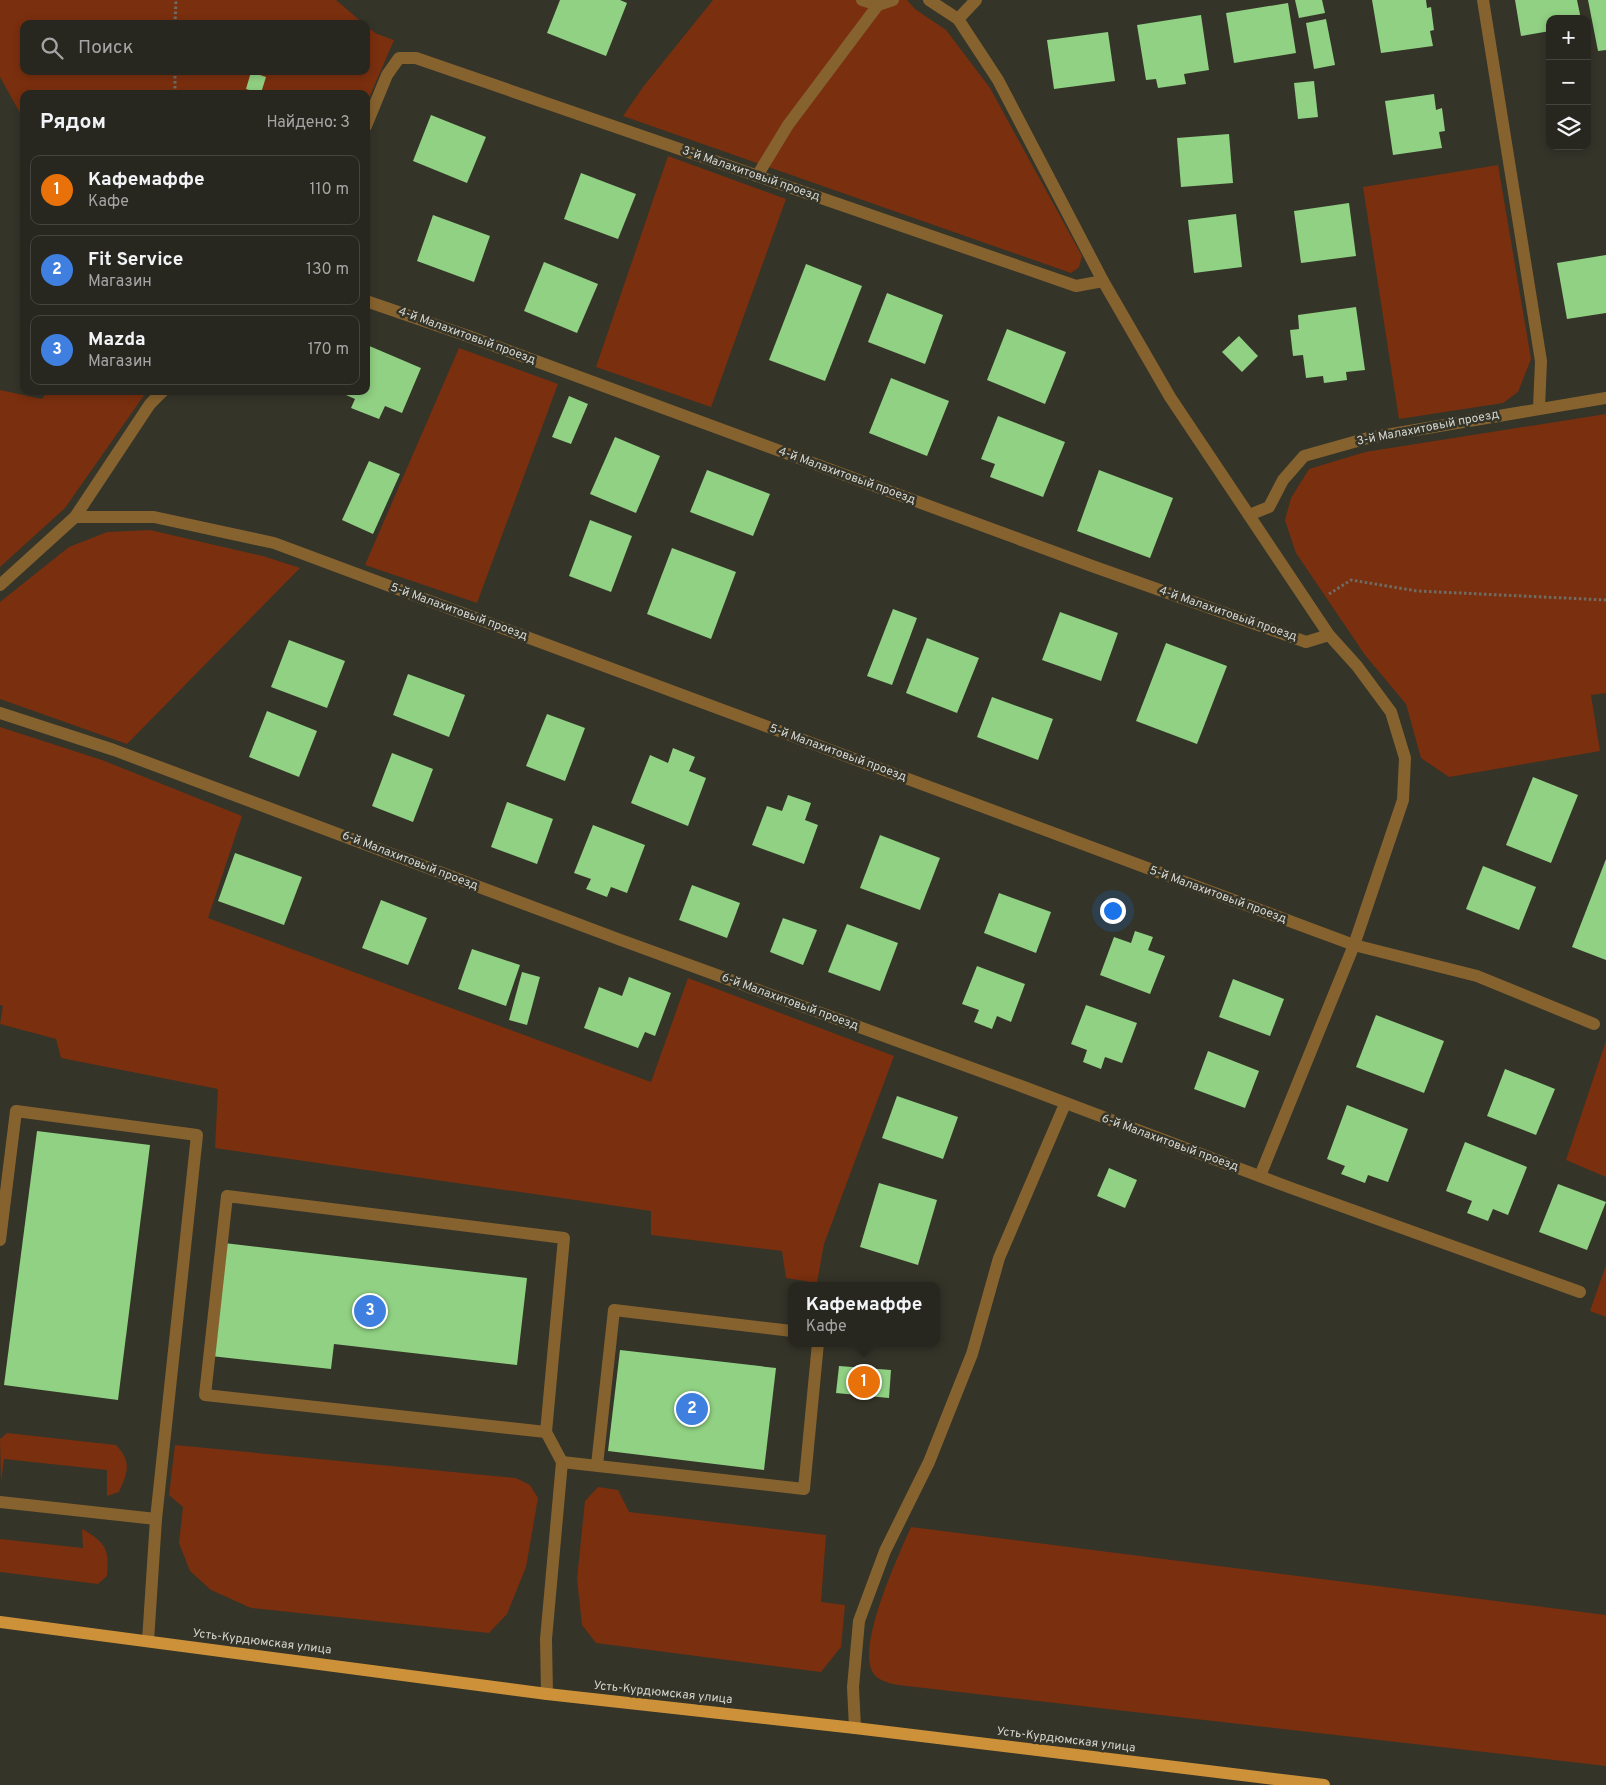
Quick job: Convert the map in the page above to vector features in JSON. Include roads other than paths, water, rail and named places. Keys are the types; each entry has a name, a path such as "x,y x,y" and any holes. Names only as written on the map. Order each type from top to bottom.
{"main road":[{"name":"Усть-Курдюмская улица","path":"0,1622 547,1694 854,1728 1324,1785"}],"street":[{"path":"862,0 878,5"},
{"path":"757,176 788,125 878,5 893,0"},
{"path":"929,0 958,19 998,80 1103,281 1170,397 1329,635 1357,666 1391,712 1406,758 1403,800 1354,945 1260,1176"},
{"path":"958,19 976,0"},
{"path":"1483,0 1541,361 1539,408"},
{"name":"3-й Малахитовый проезд","path":"370,116 387,75 399,58 416,58 1076,286 1103,281"},
{"name":"4-й Малахитовый проезд","path":"370,302 477,339 1092,566 1306,642 1329,635"},
{"path":"0,585 75,517 150,404 159,395"},
{"name":"3-й Малахитовый проезд","path":"1249,515 1269,507 1283,480 1304,456 1368,438 1606,398"},
{"name":"5-й Малахитовый проезд","path":"75,517 154,517 274,543 1354,945 1477,976 1594,1024"},
{"name":"6-й Малахитовый проезд","path":"0,713 114,750 618,939 1580,1292"},
{"path":"854,1728 853,1687 859,1621 885,1551 929,1462 972,1354 999,1258 1065,1104"},
{"path":"0,1240 16,1111 197,1135 156,1518 148,1641"},
{"path":"546,1432 205,1395 226,1196 564,1238 546,1432 562,1462 546,1639 547,1694"},
{"path":"597,1465 614,1310 788,1331"},
{"path":"562,1462 804,1489 818,1347"},
{"path":"0,1502 156,1518"}],"place":[{"name":"Mazda","path":"370,1311"},
{"name":"Кафемаффе","path":"864,1382"},
{"name":"Fit Service","path":"692,1409"}]}
